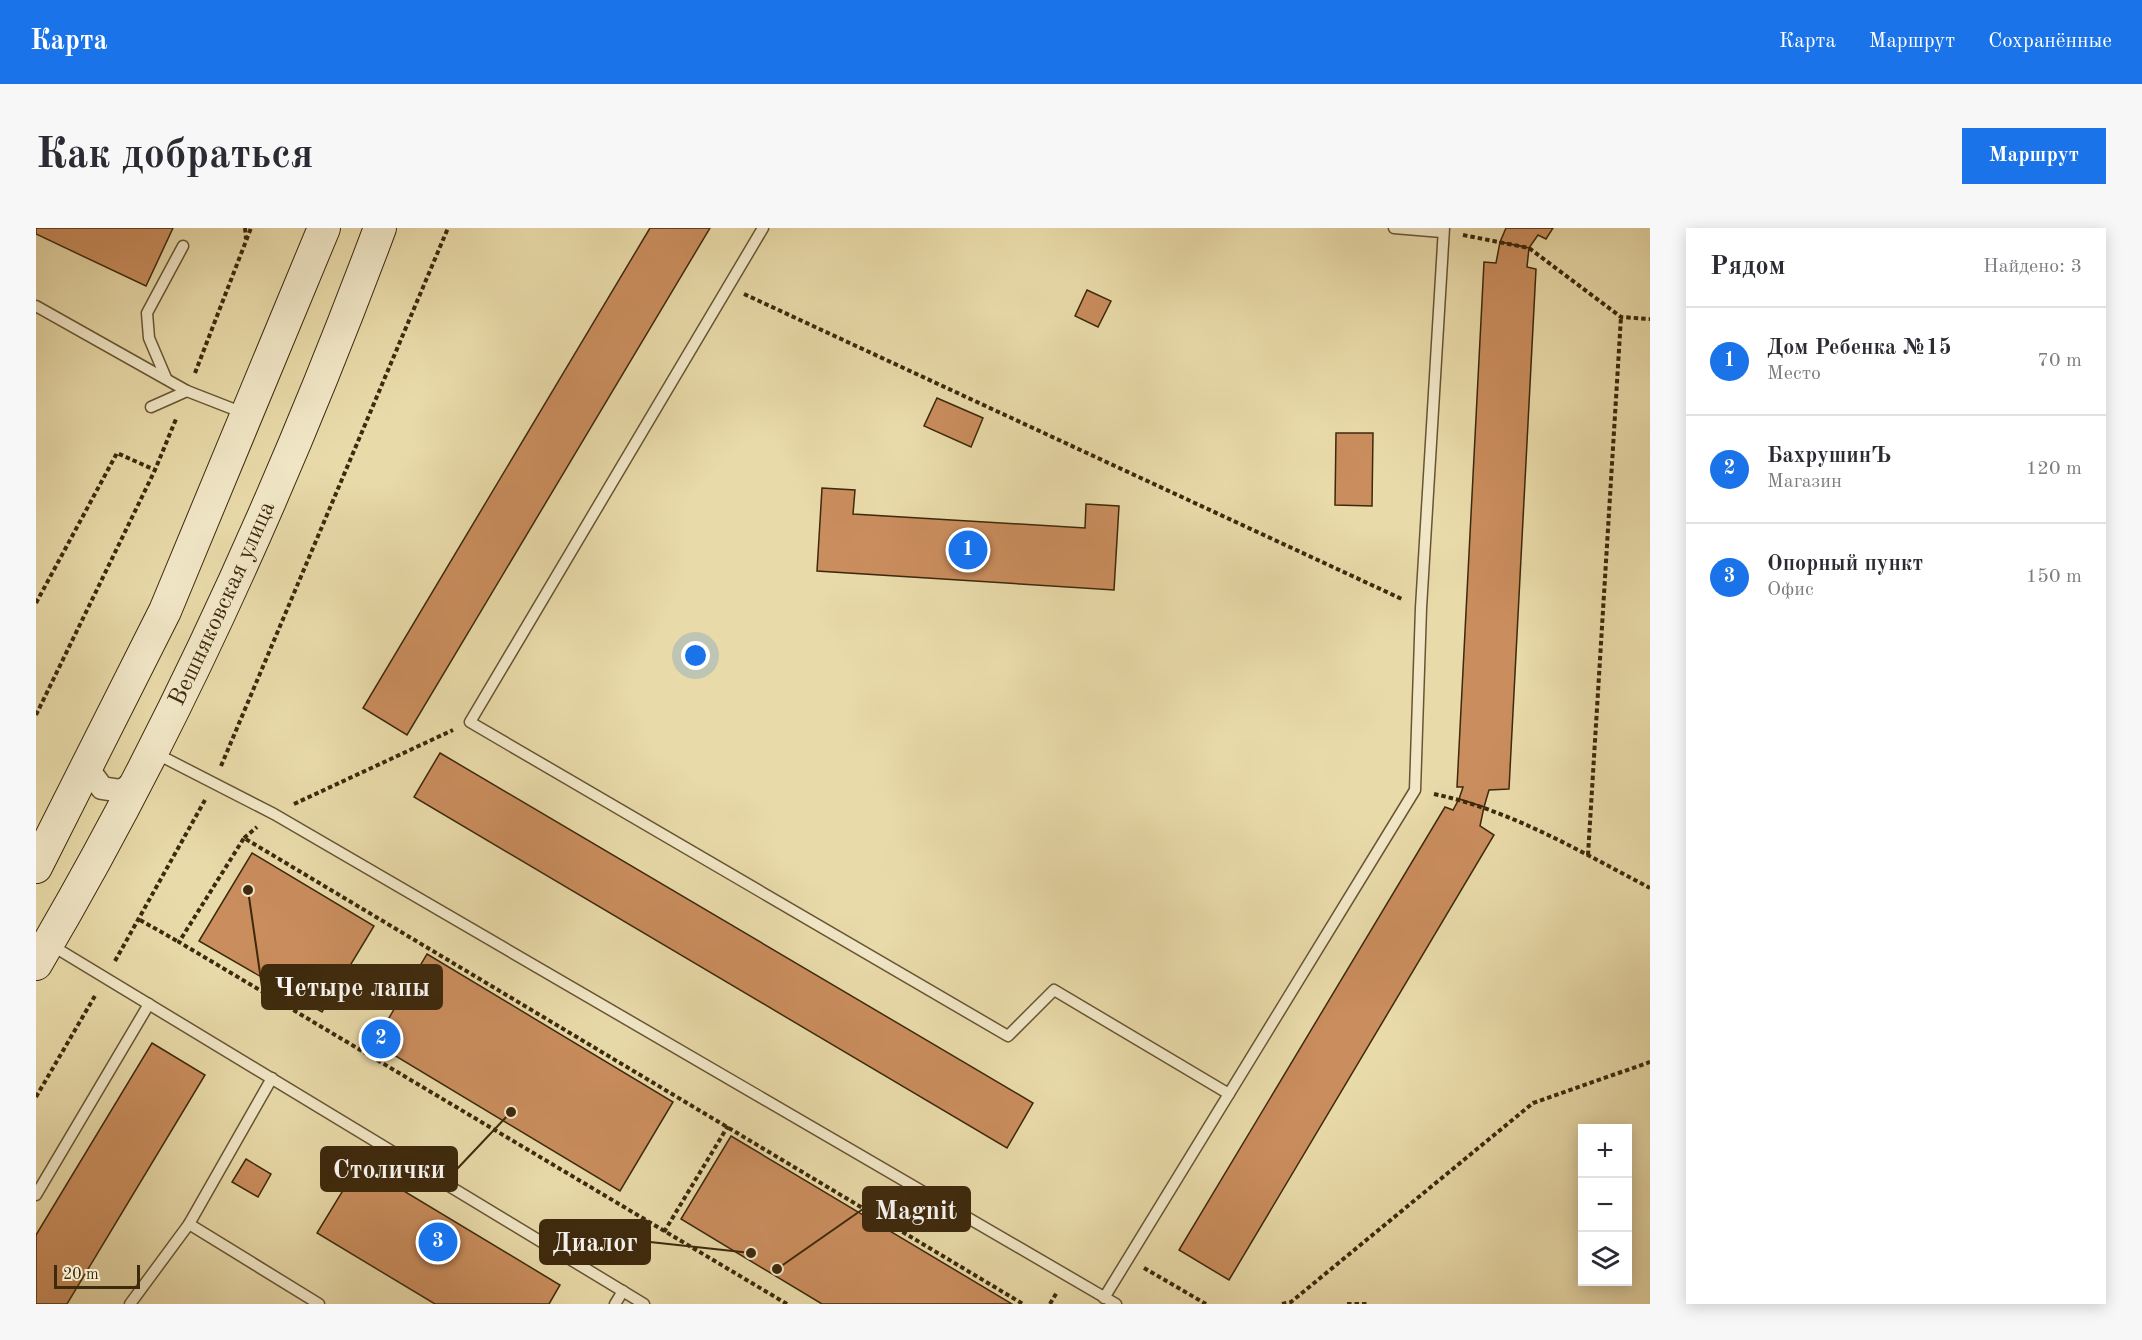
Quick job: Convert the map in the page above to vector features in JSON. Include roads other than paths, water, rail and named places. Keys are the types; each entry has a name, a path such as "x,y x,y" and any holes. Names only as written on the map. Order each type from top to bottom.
{"main road":[{"name":"Вешняковская улица","path":"36,867 165,611 249,415 324,228"},
{"name":"Вешняковская улица","path":"42,954 138,780 238,579 380,228"}],"street":[{"path":"94,755 91,773 102,788 121,791 138,780"}],"lane":[{"path":"762,228 470,722 1008,1036 1054,990 1229,1094"},
{"path":"1104,1298 1414,790 1421,608 1443,230 1394,228"},
{"path":"166,378 149,338 147,313 183,246"},
{"path":"36,306 188,391 249,415"},
{"path":"152,407 188,391"},
{"path":"153,751 213,785 274,814 1116,1304"},
{"path":"42,954 106,977 644,1304"},
{"path":"36,1195 149,1004"},
{"path":"130,1304 189,1224 272,1078"},
{"path":"189,1224 319,1304"},
{"path":"615,1304 622,1291"}],"place":[{"name":"Дом Ребенка №15","path":"968,550"},
{"name":"Четыре лапы","path":"248,890"},
{"name":"БахрушинЪ","path":"381,1039"},
{"name":"Столички","path":"511,1112"},
{"name":"Опорный пункт","path":"438,1242"},
{"name":"Диалог","path":"751,1253"},
{"name":"Magnit","path":"777,1269"}]}
